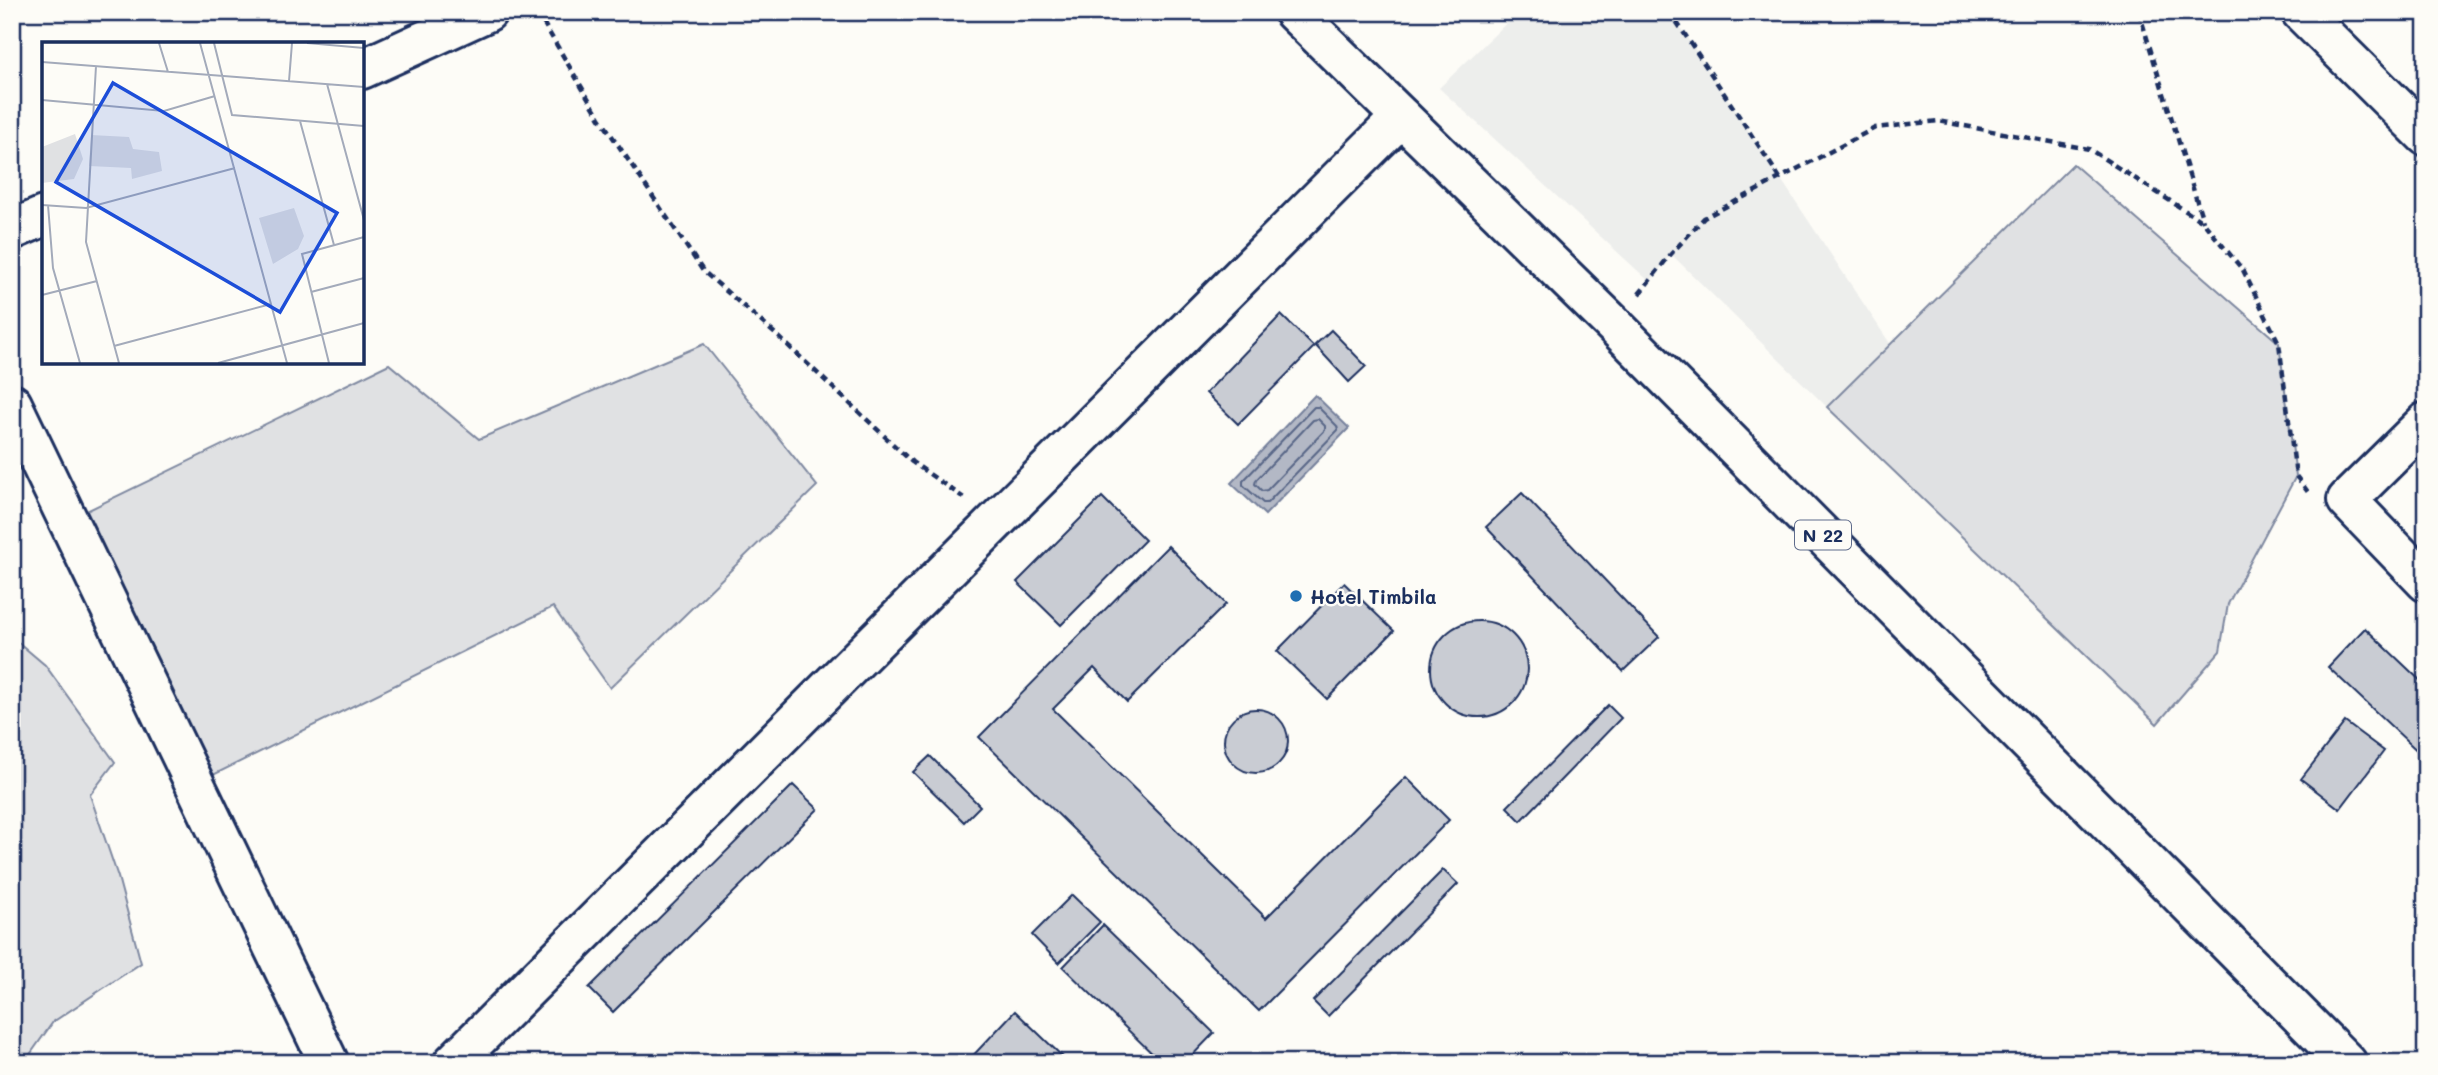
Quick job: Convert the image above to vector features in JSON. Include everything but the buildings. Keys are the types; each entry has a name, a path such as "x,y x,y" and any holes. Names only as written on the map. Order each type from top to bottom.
{"street":[{"path":"364,68 486,12"},
{"name":"N 22","path":"1294,12 1612,323 2335,1059"},
{"path":"2301,12 2426,136"},
{"path":"453,1063 1401,117"},
{"path":"12,230 42,217"},
{"path":"12,404 329,1063"},
{"path":"2426,422 2347,500 2426,582"}],"path":[{"path":"537,12 600,118 704,271 912,462 997,520"},
{"path":"1670,12 1780,178"},
{"path":"2139,12 2203,222"},
{"path":"1612,323 1704,218 1875,128 1938,121 2089,149 2203,222 2243,270 2279,343 2296,475 2309,494"}],"shaded area":[{"path":"1518,12 1670,12 1891,345 1827,407 1671,254 1650,282 1439,88"},
{"path":"2073,164 2279,343 2296,476 2228,604 2220,651 2157,724 1827,407"},
{"path":"704,344 817,486 610,688 553,607 195,784 68,520 389,364 479,439"},
{"path":"12,637 45,665 115,762 90,795 118,877 141,963 53,1022 24,1063 12,1063"}],"water":[{"path":"1315,395 1349,428 1265,515 1231,483"}],"place":[{"name":"Hotel Timbila","path":"1296,596"}]}
